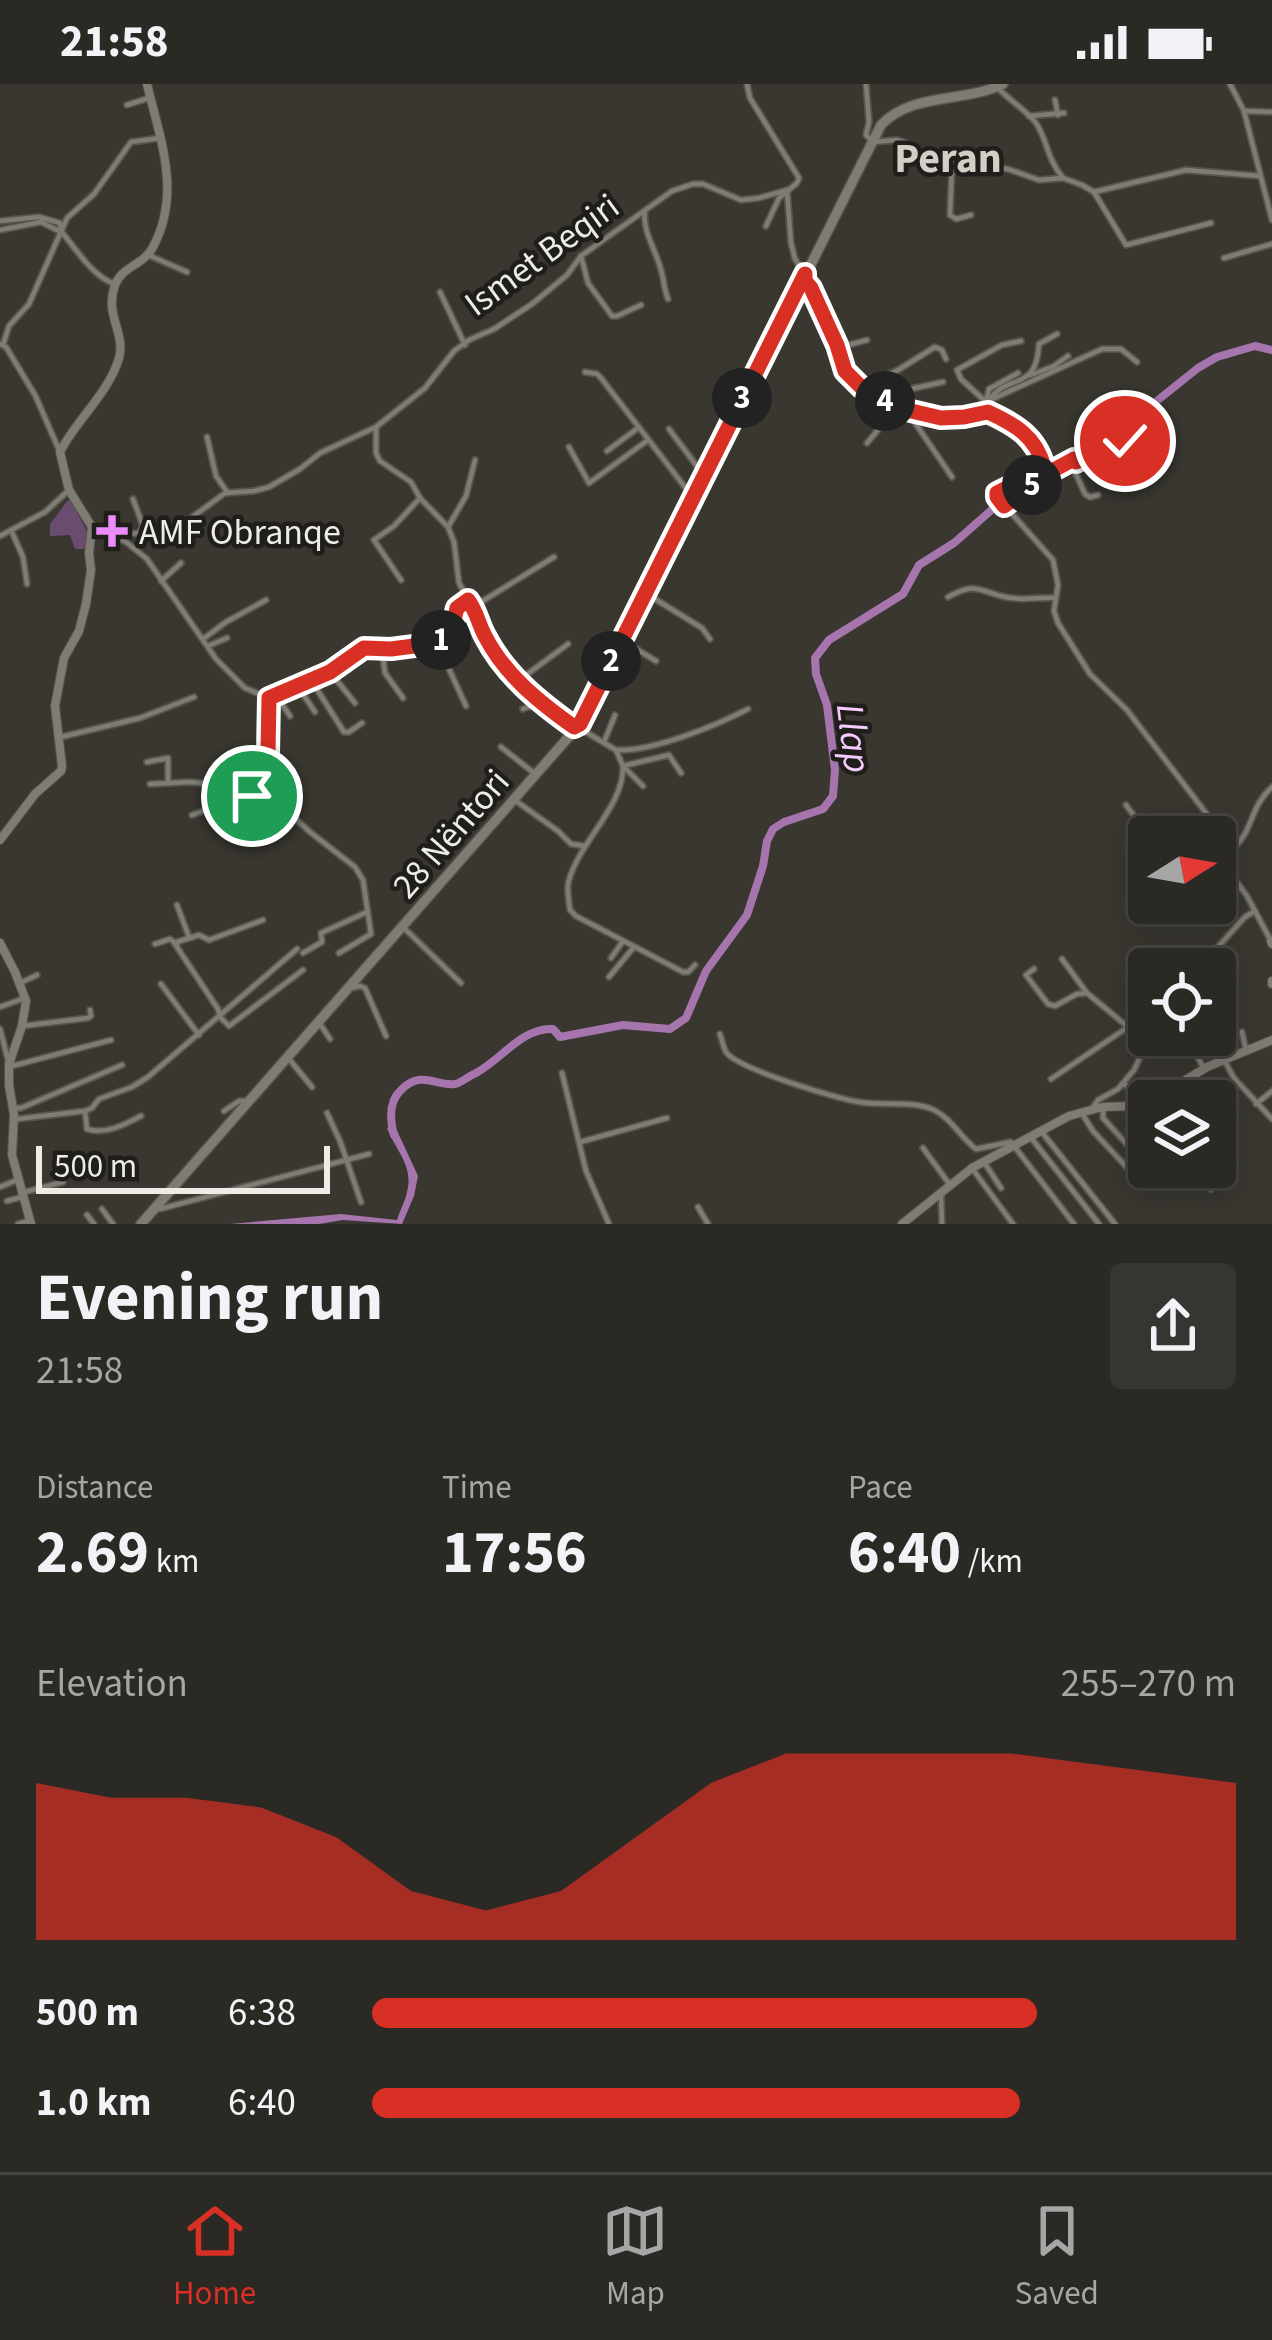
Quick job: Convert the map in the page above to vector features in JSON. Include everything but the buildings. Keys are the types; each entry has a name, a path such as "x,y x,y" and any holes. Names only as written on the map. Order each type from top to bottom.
{"main road":[{"path":"872,141 884,120 899,110 1001,86"},
{"name":"28 Nëntori","path":"141,1224 580,724 872,141"}],"street":[{"path":"60,452 119,360 121,345 111,305 115,284 124,271 148,255 169,192 147,84"},
{"path":"747,84 750,98 799,181 778,198 766,226"},
{"path":"866,84 866,133 872,141 897,140 932,161 952,165 1007,170 1039,180 1063,178"},
{"path":"1230,84 1244,111 1272,220"},
{"path":"1001,86 1039,129 1053,167 1063,178 1094,192 1126,245 1211,223"},
{"path":"127,105 150,98"},
{"path":"1029,116 1061,114 1055,100"},
{"path":"1244,111 1272,112"},
{"path":"160,138 133,141 94,194 67,218 29,304 9,326 2,345 35,395 60,452 69,490 92,527 138,551 216,659 243,686 272,697 290,716"},
{"path":"952,165 950,215 956,219 971,215"},
{"path":"1094,192 1186,170 1272,184"},
{"name":"Ismet Beqiri","path":"113,536 163,530 228,493 269,487 320,453 376,428 425,388 454,351 532,304 567,275 581,256 673,191 692,184 710,185 741,200 788,190"},
{"path":"788,190 793,253 807,271 805,281 845,371 861,387 907,410 941,418 988,412 1027,434 1044,464 1041,471 999,492 1000,503 1053,560 1058,582 1055,616 1077,655 1095,680 1123,705 1209,816"},
{"name":"Ismet Beqiri","path":"645,211 644,224 668,299"},
{"path":"1,227 39,217 59,224 106,283 115,284"},
{"path":"1224,258 1272,244"},
{"path":"148,255 187,272"},
{"path":"581,256 588,283 610,315 640,305"},
{"path":"440,292 467,342"},
{"path":"1031,375 1039,344 1057,334"},
{"path":"838,347 867,340"},
{"path":"987,401 956,371 1002,345 1021,341"},
{"path":"861,387 934,347 946,358"},
{"path":"987,401 1102,349 1121,349 1137,362"},
{"path":"987,401 993,393 1068,356"},
{"path":"585,371 599,375 685,488 691,495 695,491"},
{"path":"988,412 988,389 1018,373"},
{"path":"878,396 943,382"},
{"path":"867,443 888,418 889,403"},
{"path":"907,410 952,477"},
{"path":"376,428 378,459 411,482 448,527 459,583 486,639 539,703 574,727 580,724"},
{"path":"607,451 638,428"},
{"path":"669,429 699,470 707,470"},
{"path":"207,437 217,476 228,493"},
{"path":"1074,459 1124,439 1133,462"},
{"path":"569,447 589,483 648,440"},
{"path":"1000,503 1074,459"},
{"path":"1074,459 1072,465 1085,494 1098,495"},
{"path":"448,527 466,496 475,460"},
{"path":"0,536 45,512 69,490"},
{"path":"401,580 374,538 394,526 420,498"},
{"path":"133,499 143,526 140,533"},
{"path":"0,840 35,794 61,771 55,713 58,687 86,604 92,527"},
{"path":"11,530 27,584"},
{"path":"272,697 328,673 364,648 437,643 450,629 461,604 471,603 554,557"},
{"path":"161,581 181,563"},
{"path":"648,588 646,594 702,628 710,639"},
{"path":"948,597 981,588 1006,598 1056,598"},
{"path":"203,638 266,600"},
{"path":"455,613 463,630"},
{"path":"623,635 623,643 656,661"},
{"path":"208,646 227,638"},
{"path":"437,643 466,706"},
{"path":"518,681 568,644"},
{"path":"382,649 385,673 403,698"},
{"path":"328,673 355,703"},
{"path":"311,680 344,732 362,723"},
{"path":"297,685 315,712"},
{"path":"58,738 140,718 194,697"},
{"path":"249,791 250,776 267,759 272,697"},
{"path":"523,709 539,703"},
{"path":"616,750 632,750 711,727 748,709"},
{"path":"604,742 615,715"},
{"path":"580,724 578,729 616,750 623,766 643,786"},
{"name":"28 Nëntori","path":"501,747 537,775"},
{"path":"623,766 668,755 681,773"},
{"path":"148,762 168,758 168,781"},
{"path":"623,766 619,791 568,881 570,910 685,973 695,965"},
{"path":"150,784 168,781 249,791 285,808 355,866 363,880 371,934 380,954"},
{"path":"1236,841 1246,835 1254,807 1272,787"},
{"path":"192,815 249,791"},
{"path":"514,800 571,844 585,846"},
{"path":"1126,805 1134,816"},
{"path":"1236,882 1270,940"},
{"path":"177,905 190,937"},
{"path":"1217,947 1255,911"},
{"path":"9,1108 17,1118 85,1111 143,1081 237,998 300,951 322,942 320,933 368,912"},
{"path":"176,945 199,935 209,940 263,920"},
{"name":"28 Nëntori","path":"404,927 461,983"},
{"path":"339,953 371,934"},
{"path":"155,944 170,939 176,945 229,1026 303,970"},
{"path":"611,958 623,940"},
{"path":"0,944 25,998 9,1065"},
{"path":"609,977 634,947"},
{"path":"1052,1079 1128,1027 1087,993 1062,959"},
{"path":"1034,969 1026,975 1052,1006 1087,993"},
{"path":"20,983 38,975"},
{"path":"161,984 199,1035"},
{"path":"350,988 365,988 386,1036"},
{"path":"0,1007 25,998"},
{"path":"22,1026 88,1018 91,1010"},
{"path":"320,1022 330,1039"},
{"path":"0,1029 9,1065 12,1155 31,1222 18,1224"},
{"path":"1242,1032 1246,1051"},
{"path":"720,1034 731,1058 773,1078 862,1103 929,1107 976,1149 1011,1142 1074,1224"},
{"path":"9,1065 111,1040"},
{"path":"1187,1080 1272,1040"},
{"path":"1087,1111 1122,1084 1141,1056"},
{"path":"1197,1056 1204,1069"},
{"path":"289,1058 312,1087"},
{"path":"1224,1060 1227,1070 1272,1119"},
{"path":"9,1108 21,1108 122,1065"},
{"path":"562,1072 586,1171 609,1224"},
{"path":"1122,1084 1128,1086"},
{"path":"1256,1104 1272,1090"},
{"path":"224,1111 239,1101 249,1103"},
{"path":"902,1224 972,1168 1041,1131 1087,1111 1128,1104"},
{"path":"1104,1107 1106,1122 1128,1146"},
{"path":"85,1111 87,1129 93,1131 118,1127 141,1116"},
{"path":"1087,1111 1089,1126 1128,1169"},
{"path":"327,1113 361,1202"},
{"path":"578,1144 667,1118"},
{"path":"1041,1131 1115,1224"},
{"path":"1030,1137 1099,1224"},
{"path":"0,1147 13,1143"},
{"path":"923,1148 950,1185"},
{"path":"150,1214 224,1188 369,1154"},
{"path":"984,1162 1000,1188"},
{"path":"972,1168 1013,1224"},
{"path":"19,1180 25,1192 63,1182"},
{"path":"0,1187 19,1180"},
{"path":"941,1195 941,1224"},
{"path":"7,1201 25,1198"},
{"path":"698,1207 708,1224"},
{"path":"102,1209 113,1224"},
{"path":"87,1215 94,1224"}],"shaded area":[{"path":"68,500 88,533 84,549 75,549 70,535 50,536 50,524"},
{"path":"394,1124 418,1176 402,1224 343,1220 230,1224 341,1214 397,1220 409,1183 387,1128"}],"waterway":[{"name":"Llap","path":"1060,466 1142,416 1217,357 1255,346 1272,350"},
{"name":"Llap","path":"394,1135 392,1106 409,1084 422,1080 459,1083 531,1034 553,1029 560,1037 623,1025 670,1029 686,1018 706,971 747,915 773,829 823,809 833,796 835,770 827,705 815,658 829,640 903,594 919,565 1023,490"}],"place":[{"name":"AMF Obranqe","path":"112,531"}],"district":[{"name":"Peran","path":"948,157"}],"route":[{"path":"252,796 248,781 269,751 269,698 330,672 364,648 431,646 468,600 486,639 526,689 574,727 580,724 805,274 845,371 861,387 907,410 941,418 988,412 1027,434 1044,467 997,493 1000,504 1004,506 1074,459 1125,441"}]}
